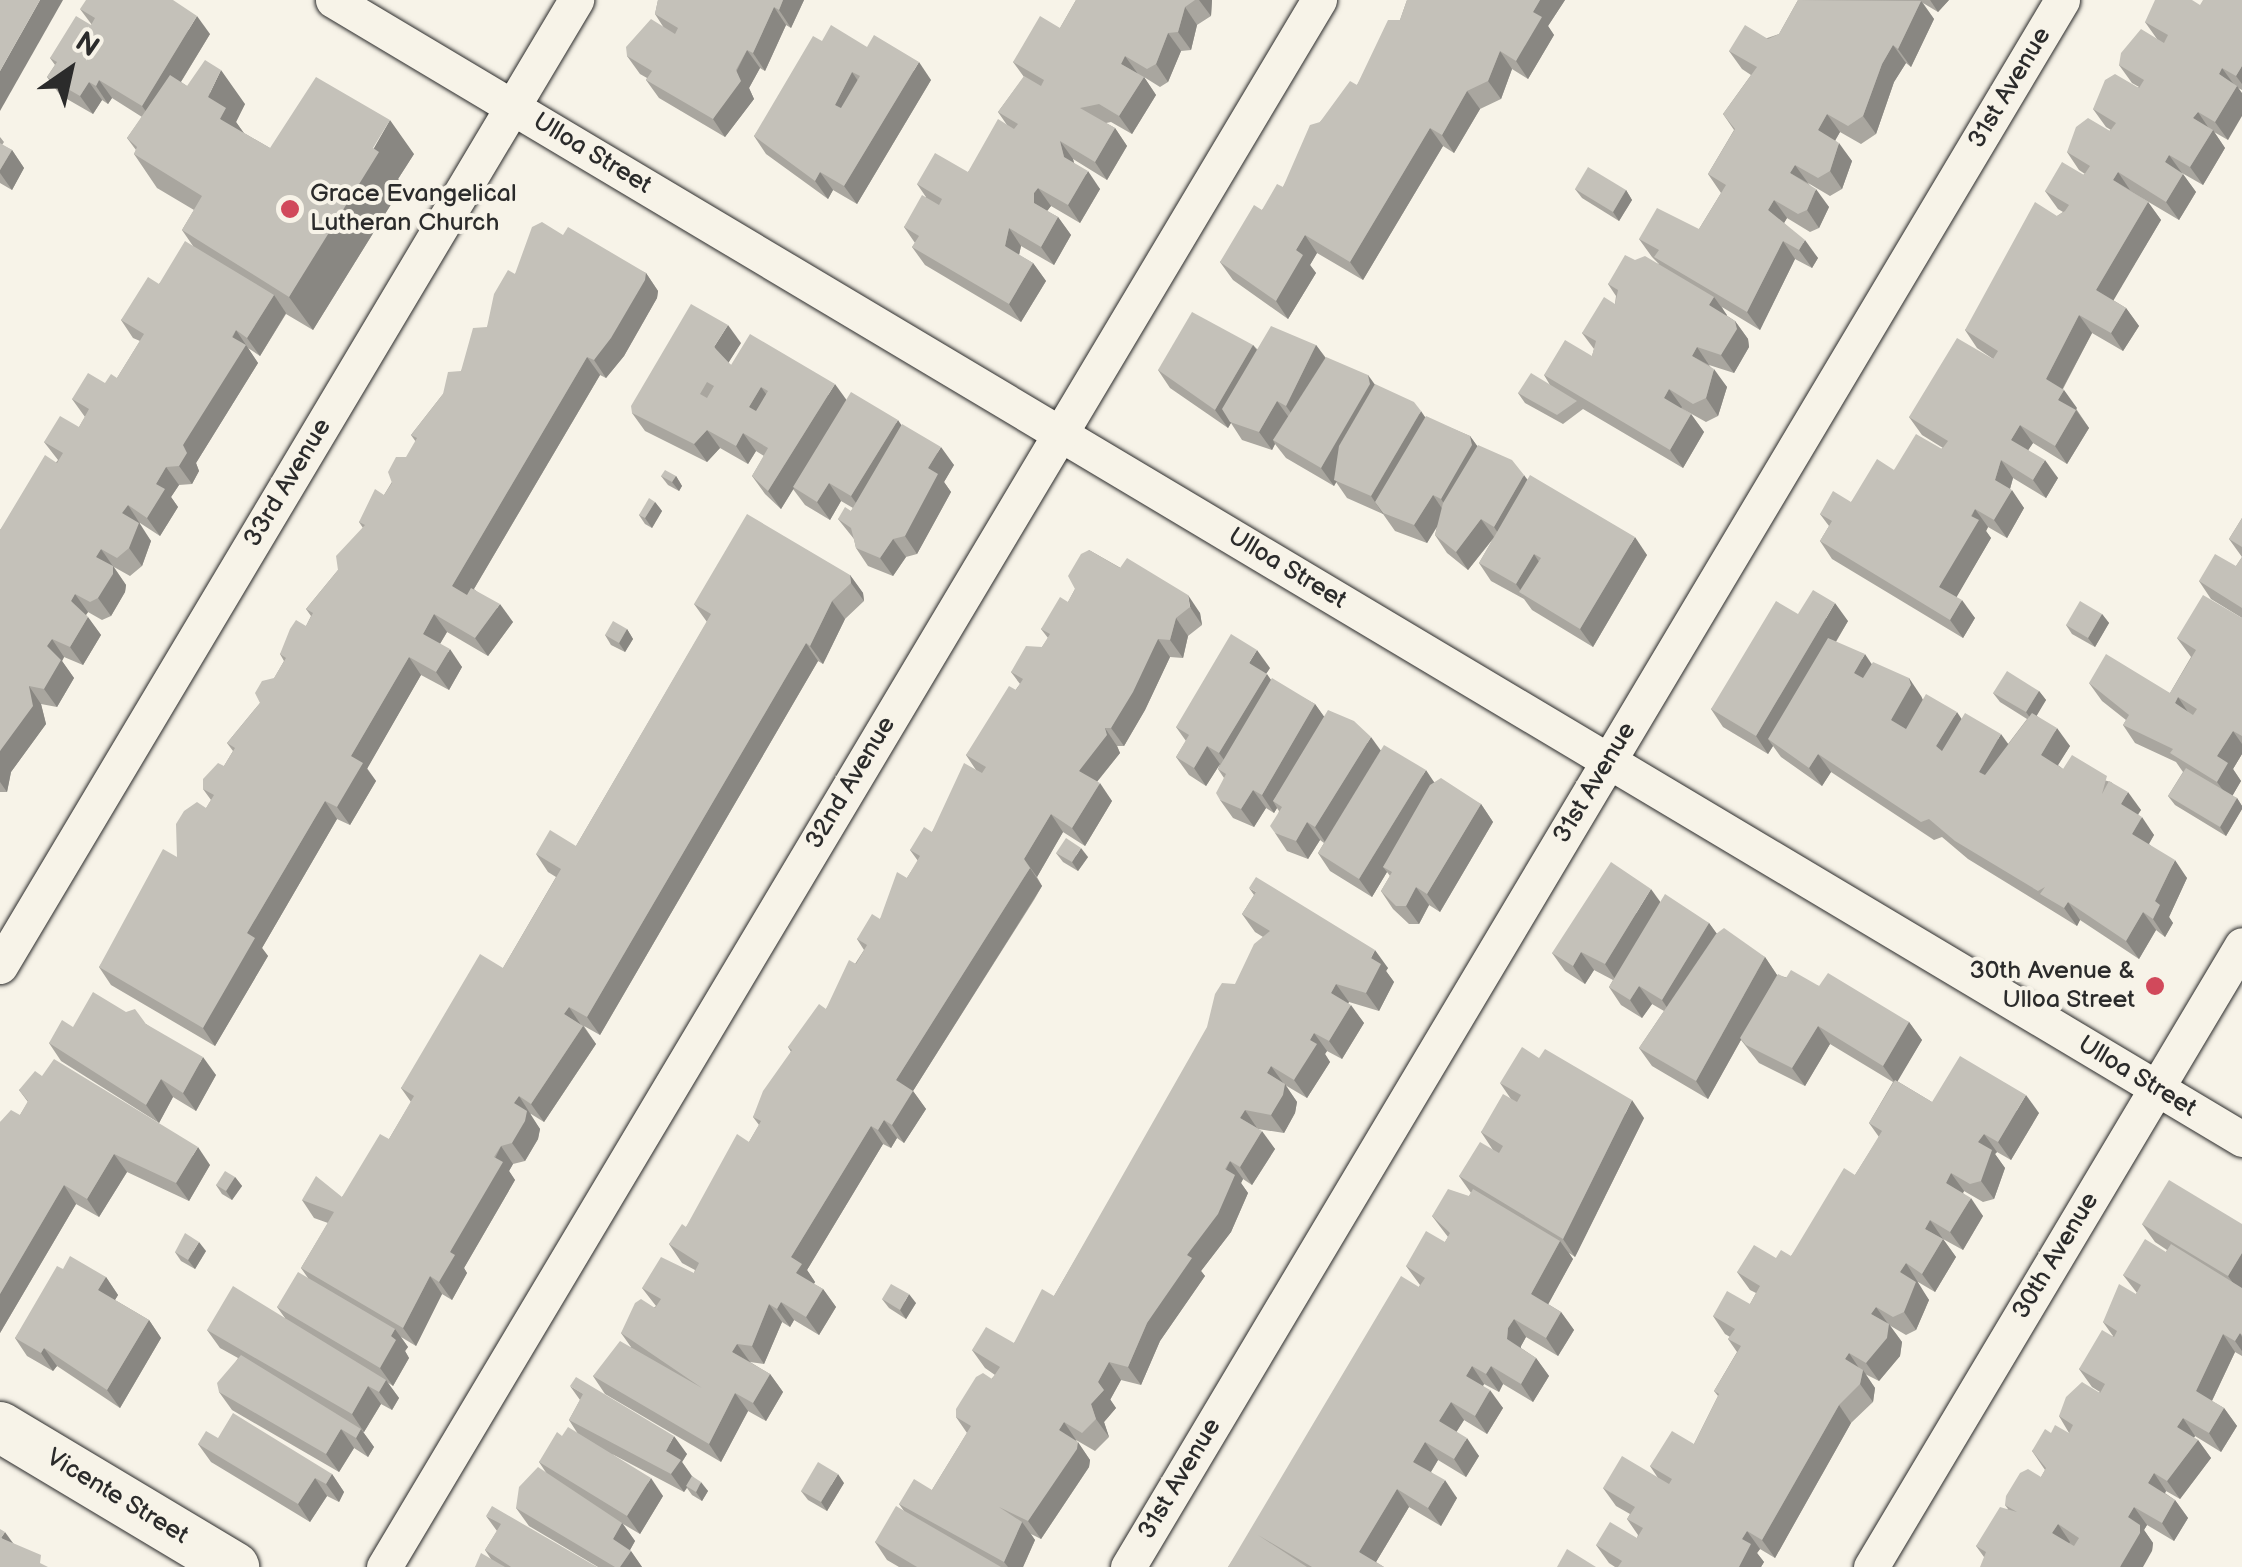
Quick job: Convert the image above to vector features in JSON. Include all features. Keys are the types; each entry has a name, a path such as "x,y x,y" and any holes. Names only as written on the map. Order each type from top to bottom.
{"street":[{"name":"Ulloa Street","path":"332,0 2242,1139"},
{"name":"33rd Avenue","path":"0,966 576,0"},
{"name":"32nd Avenue","path":"384,1567 1318,0"},
{"name":"31st Avenue","path":"1128,1567 2062,0"},
{"name":"30th Avenue","path":"1870,1567 2242,945"},
{"name":"Vicente Street","path":"0,1427 234,1567"}],"building":[{"path":"0,0 40,0 0,71"},
{"path":"86,0 173,0 197,16 142,106 99,80 96,86 89,82 80,96 47,77 57,62 50,58 76,16 91,25 95,18 80,9"},
{"path":"658,0 783,0 779,10 774,7 753,53 747,50 736,70 741,81 713,119 646,80 652,71 627,56 626,47 651,19 675,34 678,28 655,14"},
{"path":"1076,0 1195,0 1185,7 1178,32 1168,33 1156,64 1147,69 1125,56 1121,64 1144,77 1119,116 1099,104 1080,108 1115,128 1095,162 1060,141 1064,157 1088,171 1068,205 1038,188 1034,193 1034,203 1058,217 1041,247 1009,228 1005,246 1033,263 1009,304 912,247 919,236 904,227 922,195 939,205 942,199 917,184 935,153 968,172 998,119 1014,129 1018,124 998,112 1024,76 1041,86 1044,80 1013,62 1040,16 1060,28"},
{"path":"1407,0 1540,0 1533,12 1542,17 1516,61 1500,51 1488,81 1467,91 1442,135 1430,128 1350,262 1305,235 1296,250 1303,255 1276,301 1220,262 1254,205 1262,210 1277,184 1283,187 1310,125 1320,122 1350,81 1357,85 1388,20 1400,20"},
{"path":"1798,0 1921,1 1898,49 1893,45 1882,64 1863,116 1848,126 1827,114 1818,130 1839,143 1830,171 1818,178 1795,165 1790,173 1816,189 1807,210 1798,214 1774,200 1768,210 1805,240 1799,250 1783,241 1747,312 1654,257 1659,250 1639,239 1657,208 1699,229 1726,185 1708,174 1735,129 1723,114 1757,67 1729,51 1745,25 1768,39 1779,34"},
{"path":"2155,0 2192,0 2200,5 2203,0 2242,0 2242,66 2236,76 2222,68 2219,74 2237,86 2215,122 2198,112 2193,118 2213,130 2190,167 2169,155 2165,162 2183,174 2166,202 2118,172 2113,180 2148,202 2096,290 2126,308 2111,333 2079,315 2046,379 2064,390 2058,400 2076,410 2055,446 2020,425 2011,440 2045,460 2033,480 2001,460 1995,480 2012,490 1994,520 1975,509 1971,516 1979,520 1939,587 1962,600 1950,620 1820,541 1832,521 1820,514 1833,491 1851,502 1877,459 1894,470 1916,434 1942,449 1948,441 1909,417 1957,338 1993,359 1998,351 1965,330 2035,202 2057,216 2069,205 2045,191 2062,162 2084,175 2090,166 2067,152 2076,127 2088,118 2110,131 2116,123 2093,109 2105,80 2115,74 2139,88 2144,80 2119,65 2121,53 2141,29 2164,43 2168,35 2145,22"},
{"path":"831,25 867,47 874,35 919,62 844,186 820,172 815,181 754,136 813,36 822,41","holes":["852,72 860,76 841,108 835,105"]},
{"name":"Grace Evangelical Lutheran Church","path":"205,60 221,70 208,97 226,108 220,119 270,148 316,77 390,120 373,148 379,152 289,297 182,230 202,196 134,154 137,147 127,138 170,75 187,86"},
{"path":"0,143 12,150 0,170"},
{"path":"1588,167 1626,190 1613,212 1575,189"},
{"path":"542,222 563,235 568,227 646,273 645,280 611,338 594,360 587,357 452,586 467,595 471,588 500,604 475,638 434,614 423,634 450,649 436,672 409,657 351,756 363,763 337,807 325,801 247,933 255,938 203,1028 99,967 163,849 177,857 176,824 184,811 197,802 206,808 214,795 203,789 203,779 218,763 224,766 235,748 227,743 260,703 255,693 262,681 274,678 286,658 280,654 290,629 296,620 306,626 313,613 306,609 338,570 336,556 365,525 359,522 375,489 384,495 392,483 388,472 396,457 406,457 417,438 411,435 443,394 448,372 461,371 473,328 487,327 494,294 508,270 515,274 532,227"},
{"path":"185,241 274,295 247,338 236,330 232,337 246,345 183,445 187,453 179,466 166,467 156,484 165,489 147,518 128,505 122,513 139,523 129,548 117,558 101,549 96,557 113,566 113,574 98,598 90,602 75,594 71,601 88,617 70,647 52,639 47,646 61,660 44,689 29,686 33,706 0,751 0,530 45,455 57,463 63,453 44,442 60,416 79,427 89,409 72,399 88,373 105,383 111,374 117,378 144,334 121,320 148,277 159,284"},
{"path":"1625,255 1635,260 1645,256 1714,297 1709,305 1735,321 1737,329 1721,355 1697,347 1692,356 1714,369 1706,398 1693,404 1669,389 1664,398 1691,414 1670,450 1544,375 1565,340 1592,356 1596,341 1582,333 1604,297 1615,304 1618,290 1608,284"},
{"path":"691,304 728,325 714,347 731,365 750,334 835,384 768,491 752,476 768,448 743,433 736,446 707,430 694,444 632,413 631,406","holes":["707,382 714,386 707,398 700,394","761,387 768,391 756,411 749,407"]},
{"path":"1192,312 1253,345 1215,410 1158,370"},
{"path":"1271,326 1316,345 1286,406 1277,401 1259,432 1230,422 1222,409"},
{"path":"1326,357 1368,375 1370,384 1321,468 1273,440"},
{"path":"1531,373 1577,401 1557,415 1518,393"},
{"path":"1375,384 1414,402 1421,411 1371,496 1334,480 1339,446"},
{"path":"851,392 898,420 851,496 829,483 817,502 793,487"},
{"path":"1426,416 1470,436 1472,445 1441,499 1433,495 1414,525 1383,513 1375,502"},
{"path":"902,424 941,447 928,468 938,474 905,536 893,539 880,558 856,548 851,528 838,519 845,507 851,511"},
{"path":"1478,445 1512,460 1524,475 1494,527 1481,519 1456,552 1435,535 1443,503"},
{"path":"665,470 676,476 672,482 661,476"},
{"path":"1530,475 1635,537 1580,629 1519,592 1541,558 1534,554 1516,584 1479,563"},
{"path":"649,498 655,502 645,518 639,515"},
{"path":"747,514 850,575 851,583 832,601 810,646 806,643 587,1017 569,1007 564,1014 583,1026 531,1104 519,1096 514,1103 527,1111 525,1121 512,1143 501,1146 494,1157 503,1162 450,1252 455,1255 439,1282 430,1276 403,1328 301,1268 334,1212 302,1200 316,1176 342,1197 380,1134 389,1139 414,1096 401,1088 480,954 503,968 561,869 536,854 550,830 576,846 711,614 694,604"},
{"path":"2242,518 2242,547 2229,539"},
{"path":"1089,550 1120,568 1127,558 1188,595 1190,607 1176,618 1170,640 1158,639 1133,692 1079,771 1100,783 1072,828 1051,814 1024,859 1030,868 896,1080 913,1091 892,1125 884,1120 878,1130 871,1126 791,1257 802,1264 796,1273 823,1289 806,1317 781,1302 777,1309 769,1304 752,1346 737,1344 732,1352 770,1374 753,1403 735,1393 709,1444 593,1376 620,1341 702,1388 621,1333 635,1303 641,1299 655,1308 661,1299 642,1288 661,1257 694,1273 699,1263 669,1244 682,1224 686,1227 737,1134 749,1142 761,1121 753,1117 763,1091 819,1004 826,1009 849,960 856,964 867,945 857,939 872,914 880,919 897,872 907,878 920,856 910,850 924,827 932,832 964,763 982,773 986,767 966,755 1009,686 1016,690 1023,679 1011,672 1026,646 1042,647 1050,634 1041,629 1060,597 1068,602 1075,589 1068,576 1081,554"},
{"path":"2215,554 2236,566 2242,557 2242,608 2199,581"},
{"path":"1813,590 1835,603 1756,736 1711,709 1776,601 1798,614"},
{"path":"2203,595 2242,618 2242,736 2233,731 2217,756 2228,763 2217,782 2170,753 2173,749 2123,725 2129,715 2089,683 2106,654 2170,693 2196,650 2177,638","holes":["2178,697 2197,709 2193,715 2175,703"]},
{"path":"2080,601 2102,614 2088,638 2066,625"},
{"path":"613,621 627,629 619,643 605,635"},
{"path":"1231,634 1257,650 1249,663 1267,674 1219,753 1207,746 1194,768 1176,757 1189,735 1176,727"},
{"path":"1828,638 1865,654 1854,673 1863,678 1873,662 1909,678 1911,685 1891,720 1906,729 1926,694 1957,712 1936,746 1942,751 1965,713 2001,734 1979,772 1985,775 2032,713 2057,728 2041,755 2063,769 2072,755 2107,776 2102,794 2109,781 2128,792 2121,804 2142,817 2132,834 2175,860 2155,901 2160,905 2153,919 2143,912 2126,941 2068,902 2064,908 2040,894 2045,887 2038,891 1955,841 1929,819 1921,822 1818,754 1809,768 1768,739"},
{"path":"2007,671 2039,691 2026,712 1993,693"},
{"path":"1272,678 1315,704 1262,795 1253,790 1241,809 1220,800 1216,793 1226,774 1218,769"},
{"path":"1328,710 1354,721 1371,737 1315,827 1307,822 1296,841 1275,833 1270,826 1282,807 1273,801"},
{"path":"1384,745 1426,770 1359,879 1318,853"},
{"path":"2186,768 2237,798 2220,827 2168,796"},
{"path":"1441,778 1481,804 1427,894 1416,887 1406,906 1396,906 1381,891 1392,872 1383,867 1430,785"},
{"path":"1066,838 1081,848 1072,862 1056,853"},
{"path":"1611,862 1651,889 1605,964 1581,952 1573,966 1552,953"},
{"path":"1256,877 1375,950 1371,958 1381,964 1366,993 1336,984 1331,993 1351,1005 1329,1041 1314,1033 1310,1040 1317,1044 1294,1080 1271,1066 1267,1073 1285,1084 1283,1095 1271,1115 1245,1110 1240,1118 1262,1131 1240,1167 1230,1161 1225,1169 1235,1175 1218,1214 1187,1255 1192,1258 1147,1323 1128,1367 1109,1362 1098,1382 1104,1390 1091,1404 1096,1419 1082,1433 1064,1422 1059,1430 1078,1442 1077,1449 1028,1521 999,1507 1022,1522 1004,1562 899,1504 914,1479 932,1490 971,1426 956,1417 956,1409 976,1377 983,1373 992,1379 1000,1367 972,1350 986,1327 1014,1343 1042,1289 1054,1296 1207,1027 1215,994 1222,983 1235,984 1254,944 1270,931 1242,914 1256,892 1249,888"},
{"path":"1665,894 1709,923 1662,1000 1639,986 1630,1000 1609,987"},
{"path":"1724,928 1765,957 1696,1081 1639,1048 1716,934"},
{"path":"1791,970 1819,986 1828,973 1909,1022 1883,1066 1818,1026 1792,1068 1746,1045 1740,1038 1778,974 1786,978"},
{"path":"93,992 126,1012 135,1009 146,1024 203,1057 183,1093 161,1079 146,1105 49,1043 62,1020 73,1027"},
{"path":"1522,1047 1539,1058 1545,1049 1632,1100 1563,1239 1459,1176 1480,1142 1499,1153 1503,1146 1481,1132 1503,1094 1517,1102 1521,1095 1500,1083"},
{"path":"1960,1056 2026,1095 1998,1142 1984,1134 1978,1142 1992,1150 1981,1181 1970,1184 1951,1173 1946,1183 1971,1198 1950,1232 1930,1220 1925,1229 1943,1239 1922,1274 1906,1263 1900,1272 1916,1282 1904,1312 1893,1317 1876,1307 1871,1314 1889,1324 1887,1338 1866,1363 1849,1353 1845,1359 1863,1370 1860,1384 1839,1405 1762,1540 1747,1531 1742,1539 1751,1544 1739,1567 1618,1567 1622,1561 1596,1545 1610,1522 1637,1538 1643,1528 1627,1519 1635,1507 1603,1488 1622,1456 1669,1484 1672,1479 1650,1466 1672,1431 1694,1444 1719,1394 1714,1391 1741,1346 1728,1339 1735,1329 1713,1316 1727,1291 1750,1304 1760,1286 1737,1272 1754,1245 1776,1258 1781,1250 1791,1256 1844,1168 1855,1175 1882,1131 1869,1123 1895,1080 1932,1102"},
{"path":"54,1059 198,1147 176,1183 114,1154 87,1199 64,1185 0,1294 0,1122 11,1110 20,1115 28,1101 19,1090 35,1071 42,1076"},
{"path":"225,1171 235,1177 226,1191 216,1185"},
{"path":"2169,1180 2242,1224 2242,1253 2228,1276 2142,1224"},
{"path":"1448,1189 1469,1196 1473,1189 1560,1241 1531,1294 1561,1312 1546,1338 1514,1319 1508,1328 1507,1339 1536,1358 1521,1384 1491,1366 1486,1374 1472,1366 1466,1376 1490,1390 1475,1416 1451,1402 1439,1421 1467,1438 1454,1459 1425,1442 1413,1462 1445,1480 1428,1508 1397,1489 1359,1552 1384,1567 1312,1567 1258,1535 1307,1567 1228,1567 1401,1276 1419,1287 1425,1278 1406,1266 1426,1231 1445,1242 1450,1233 1432,1216"},
{"path":"185,1233 199,1242 188,1260 175,1252"},
{"path":"2145,1239 2166,1252 2171,1244 2242,1288 2242,1335 2235,1341 2223,1334 2196,1391 2224,1408 2209,1433 2183,1418 2177,1427 2198,1440 2167,1481 2154,1473 2148,1483 2175,1500 2162,1523 2134,1507 2128,1517 2140,1525 2140,1533 2120,1567 1980,1567 1986,1552 1976,1546 2000,1507 2017,1512 2005,1505 2020,1473 2028,1469 2041,1477 2046,1468 2032,1451 2045,1429 2051,1433 2055,1425 2069,1433 2073,1425 2059,1416 2066,1397 2082,1382 2100,1393 2105,1384 2079,1369 2102,1330 2114,1337 2117,1331 2103,1322 2119,1284 2136,1294 2141,1285 2123,1275","holes":["2058,1524 2079,1538 2074,1546 2052,1533"]},
{"path":"70,1256 106,1277 98,1290 149,1320 107,1390 44,1348 41,1353 15,1338 57,1266 63,1269"},
{"path":"298,1272 395,1329 391,1336 396,1340 380,1368 277,1307"},
{"path":"891,1284 909,1294 900,1310 882,1299"},
{"path":"233,1286 386,1380 379,1392 368,1386 352,1414 207,1330"},
{"path":"241,1355 361,1429 356,1438 341,1429 326,1454 219,1392 217,1383"},
{"path":"576,1377 674,1436 666,1451 681,1460 671,1474 569,1420 583,1394 570,1386"},
{"path":"233,1413 332,1474 326,1484 315,1478 298,1504 198,1444 206,1431 218,1438"},
{"path":"568,1427 651,1478 627,1516 539,1462 557,1432 562,1436"},
{"path":"818,1462 838,1474 821,1502 801,1491"},
{"path":"538,1467 622,1523 613,1539 631,1551 620,1567 516,1508 519,1487"},
{"path":"692,1476 701,1482 696,1492 686,1486"},
{"path":"492,1506 597,1567 511,1567 485,1550 501,1524 486,1516"},
{"path":"896,1506 1001,1567 917,1567 875,1542"},
{"path":"0,1529 5,1532 1,1538 41,1555 40,1563 48,1567 0,1567"},
{"path":"1567,1549 1596,1567 1557,1567"},
{"path":"481,1553 505,1567 475,1567"}],"place":[{"name":"Grace Evangelical Lutheran Church","path":"290,209"},
{"name":"30th Avenue & Ulloa Street","path":"2155,986"}]}
